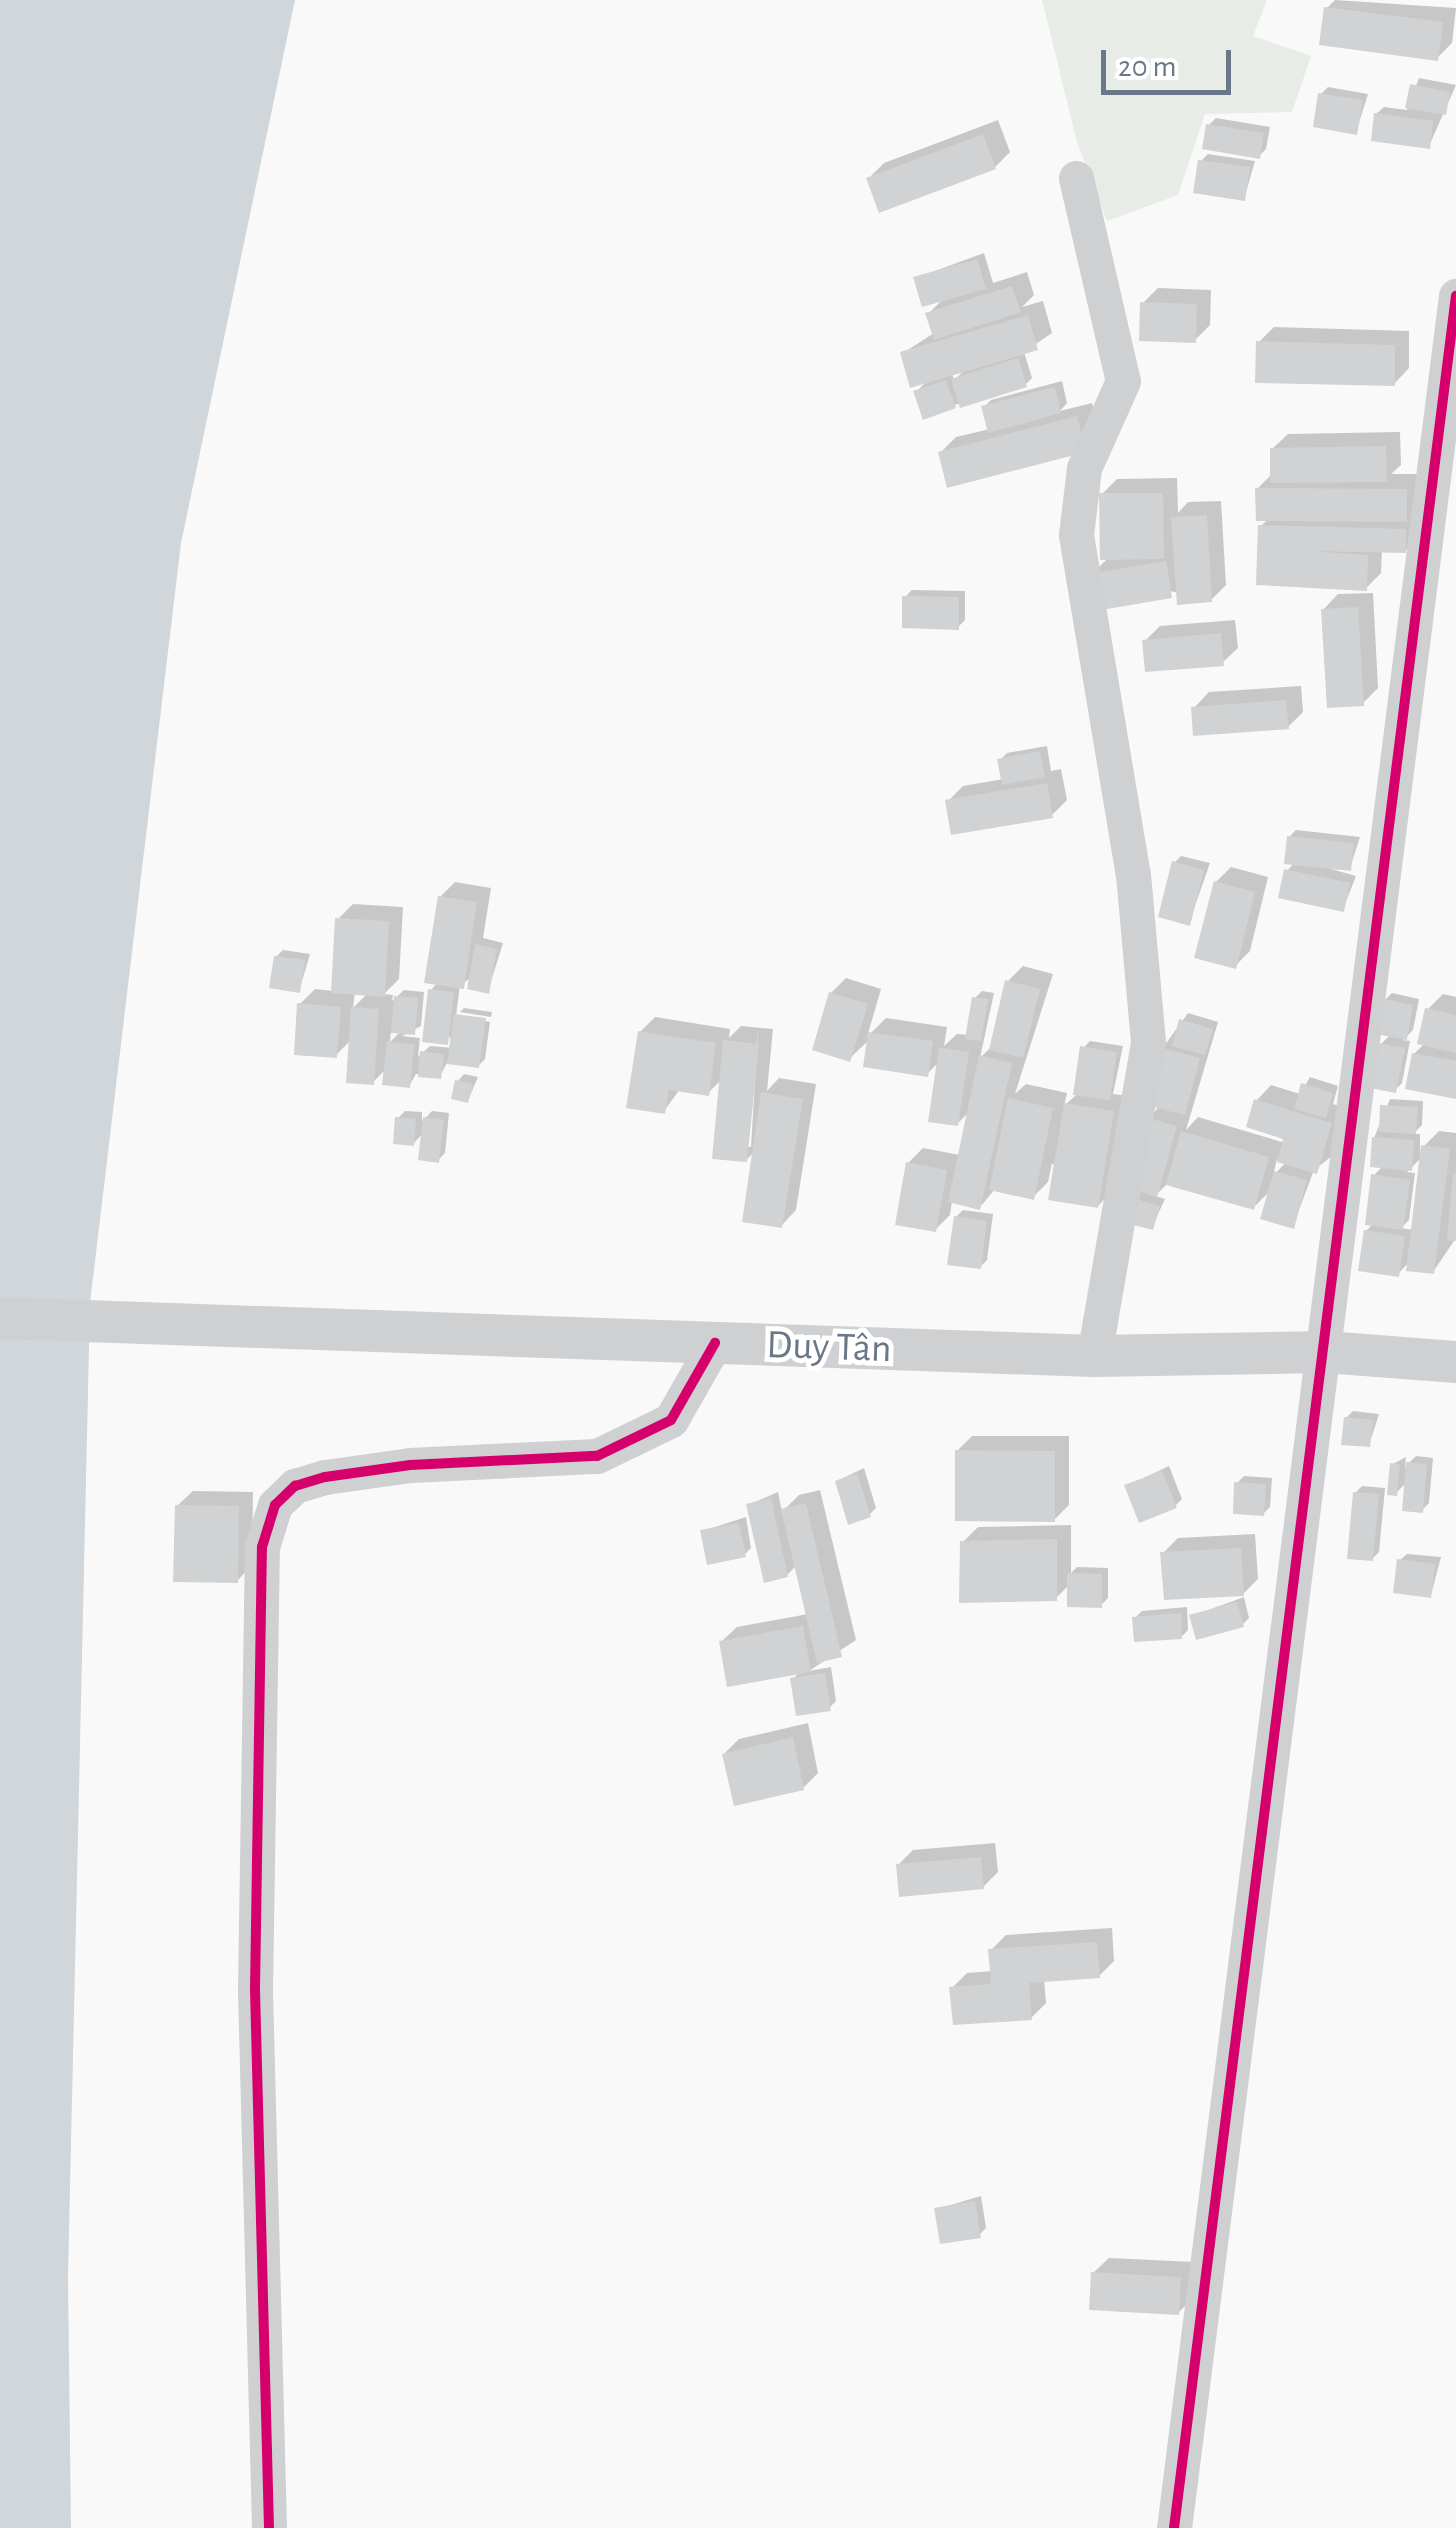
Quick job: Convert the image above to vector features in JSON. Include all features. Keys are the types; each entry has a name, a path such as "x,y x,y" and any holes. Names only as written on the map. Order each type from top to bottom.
{"street":[{"path":"1076,178 1123,381 1084,468 1076,535 1133,874 1148,1043 1094,1356"},
{"path":"1174,2528 1175,2481 1326,1352 1368,962 1456,296"},
{"name":"Duy Tân","path":"0,1318 1094,1356 1326,1352 1456,1362"},
{"path":"269,2528 255,1989 262,1547 275,1505 296,1486 410,1465 597,1456 671,1420 716,1343"}],"shaded area":[{"path":"0,0 295,0 181,543 90,1303 68,2276 71,2528 0,2528"},
{"path":"1042,0 1267,0 1253,36 1311,56 1292,112 1205,114 1178,195 1107,221 1077,142"}],"building":[{"path":"1324,7 1443,22 1438,61 1319,45"},
{"path":"1410,84 1450,92 1446,115 1405,108"},
{"path":"1318,93 1363,100 1357,135 1313,127"},
{"path":"1374,113 1433,121 1430,149 1371,141"},
{"path":"1206,124 1264,133 1260,159 1202,149"},
{"path":"983,134 996,169 879,213 866,178"},
{"path":"1198,160 1250,167 1245,201 1193,193"},
{"path":"977,259 986,289 922,307 913,277"},
{"path":"1012,286 1021,312 934,340 925,313"},
{"path":"1140,302 1197,304 1196,343 1139,341"},
{"path":"1028,315 1038,350 910,388 900,352"},
{"path":"1256,341 1395,345 1395,386 1255,383"},
{"path":"1018,358 1027,387 960,408 951,379"},
{"path":"946,380 956,408 923,420 913,391"},
{"path":"1055,387 1061,413 988,433 981,406"},
{"path":"1077,416 1086,452 947,488 938,452"},
{"path":"1386,446 1387,482 1270,483 1270,448"},
{"path":"1255,488 1407,489 1407,522 1256,521"},
{"path":"1099,493 1163,493 1164,559 1100,560"},
{"path":"1207,515 1212,602 1177,605 1171,517"},
{"path":"1258,525 1406,529 1406,553 1310,551 1368,555 1367,591 1256,585"},
{"path":"1166,561 1172,598 1095,611 1089,574"},
{"path":"902,596 959,597 959,630 902,628"},
{"path":"1358,607 1364,706 1327,708 1321,609"},
{"path":"1221,633 1224,666 1145,672 1142,640"},
{"path":"1286,700 1289,729 1193,736 1191,707"},
{"path":"1040,751 1045,777 1002,785 997,759"},
{"path":"1047,783 1053,818 951,835 945,800"},
{"path":"1287,836 1354,843 1351,871 1284,864"},
{"path":"1172,861 1204,870 1190,926 1158,917"},
{"path":"1284,869 1350,883 1344,912 1278,898"},
{"path":"1214,881 1255,892 1236,969 1194,958"},
{"path":"438,896 477,902 464,989 424,983"},
{"path":"335,918 389,921 385,997 331,993"},
{"path":"475,944 497,949 489,994 467,989"},
{"path":"274,956 305,960 300,993 269,988"},
{"path":"1005,980 1040,989 1023,1058 989,1050"},
{"path":"428,989 454,992 448,1045 422,1042"},
{"path":"829,992 868,1004 850,1062 812,1050"},
{"path":"394,996 418,998 415,1035 391,1033"},
{"path":"972,997 988,999 981,1041 965,1039"},
{"path":"1383,999 1413,1005 1407,1040 1376,1034"},
{"path":"297,1003 341,1007 337,1058 294,1055"},
{"path":"351,1007 379,1009 374,1085 346,1083"},
{"path":"1425,1008 1456,1015 1456,1053 1417,1044"},
{"path":"454,1014 486,1018 479,1068 447,1064"},
{"path":"1179,1019 1213,1029 1205,1055 1172,1046"},
{"path":"638,1031 716,1043 709,1096 669,1090 665,1114 626,1108"},
{"path":"868,1032 933,1041 928,1077 863,1067"},
{"path":"723,1040 759,1044 747,1162 712,1159"},
{"path":"387,1041 414,1045 410,1088 382,1085"},
{"path":"1379,1043 1405,1048 1396,1093 1370,1088"},
{"path":"1080,1046 1117,1052 1110,1100 1073,1095"},
{"path":"939,1047 969,1052 958,1126 928,1122"},
{"path":"1159,1047 1200,1058 1185,1115 1145,1105"},
{"path":"420,1051 444,1054 441,1079 418,1077"},
{"path":"1412,1053 1456,1061 1456,1099 1405,1089"},
{"path":"979,1055 1012,1063 980,1210 948,1202"},
{"path":"455,1080 473,1084 468,1103 451,1099"},
{"path":"1301,1083 1333,1093 1326,1118 1294,1109"},
{"path":"761,1092 803,1099 782,1228 742,1222"},
{"path":"1008,1098 1053,1108 1034,1200 989,1190"},
{"path":"1254,1099 1332,1123 1317,1174 1277,1162 1283,1139 1246,1127"},
{"path":"1064,1103 1114,1111 1098,1208 1048,1200"},
{"path":"1380,1105 1418,1107 1416,1134 1379,1132"},
{"path":"395,1117 416,1119 414,1146 393,1144"},
{"path":"423,1117 444,1120 439,1163 418,1160"},
{"path":"1145,1117 1177,1126 1157,1197 1126,1188"},
{"path":"1181,1131 1269,1157 1254,1210 1166,1185"},
{"path":"1372,1137 1414,1140 1412,1171 1370,1167"},
{"path":"1421,1145 1450,1149 1434,1274 1406,1271"},
{"path":"906,1162 947,1170 936,1232 895,1225"},
{"path":"1274,1171 1307,1180 1294,1229 1260,1219"},
{"path":"1456,1173 1456,1241 1447,1240"},
{"path":"1371,1174 1410,1180 1403,1230 1365,1225"},
{"path":"1129,1197 1160,1206 1153,1230 1122,1222"},
{"path":"954,1216 987,1221 981,1269 947,1265"},
{"path":"1364,1230 1405,1236 1399,1277 1358,1271"},
{"path":"1344,1417 1373,1420 1370,1447 1341,1445"},
{"path":"955,1450 1055,1451 1055,1522 955,1521"},
{"path":"1406,1462 1427,1464 1423,1513 1402,1511"},
{"path":"1390,1463 1400,1464 1397,1496 1387,1495"},
{"path":"1162,1471 1177,1508 1139,1523 1124,1485"},
{"path":"857,1473 871,1517 848,1525 835,1481"},
{"path":"1234,1482 1266,1484 1264,1516 1233,1514"},
{"path":"1353,1492 1379,1494 1373,1561 1347,1559"},
{"path":"771,1498 788,1577 764,1583 746,1504"},
{"path":"806,1503 842,1657 817,1663 781,1509"},
{"path":"175,1505 239,1506 238,1583 173,1582"},
{"path":"739,1523 746,1557 707,1565 700,1530"},
{"path":"1057,1539 1057,1601 959,1603 960,1541"},
{"path":"1241,1548 1244,1596 1164,1600 1160,1552"},
{"path":"1397,1559 1435,1564 1431,1598 1393,1593"},
{"path":"1067,1573 1102,1574 1102,1608 1067,1607"},
{"path":"1237,1602 1244,1627 1196,1640 1189,1615"},
{"path":"1181,1613 1182,1639 1134,1642 1132,1617"},
{"path":"803,1626 811,1672 727,1687 719,1641"},
{"path":"825,1673 831,1711 796,1716 790,1678"},
{"path":"793,1737 804,1790 734,1806 722,1754"},
{"path":"981,1857 984,1889 899,1897 896,1864"},
{"path":"1097,1942 1100,1978 1029,1983 1032,2020 953,2025 949,1987 991,1984 988,1949"},
{"path":"975,2201 981,2238 940,2244 934,2208"},
{"path":"1091,2272 1181,2277 1179,2315 1089,2310"}],"cycle path":[{"path":"1174,2528 1456,296"},
{"path":"269,2528 255,1989 262,1547 275,1505 295,1486 325,1477 410,1465 597,1456 671,1420 715,1343"}]}
